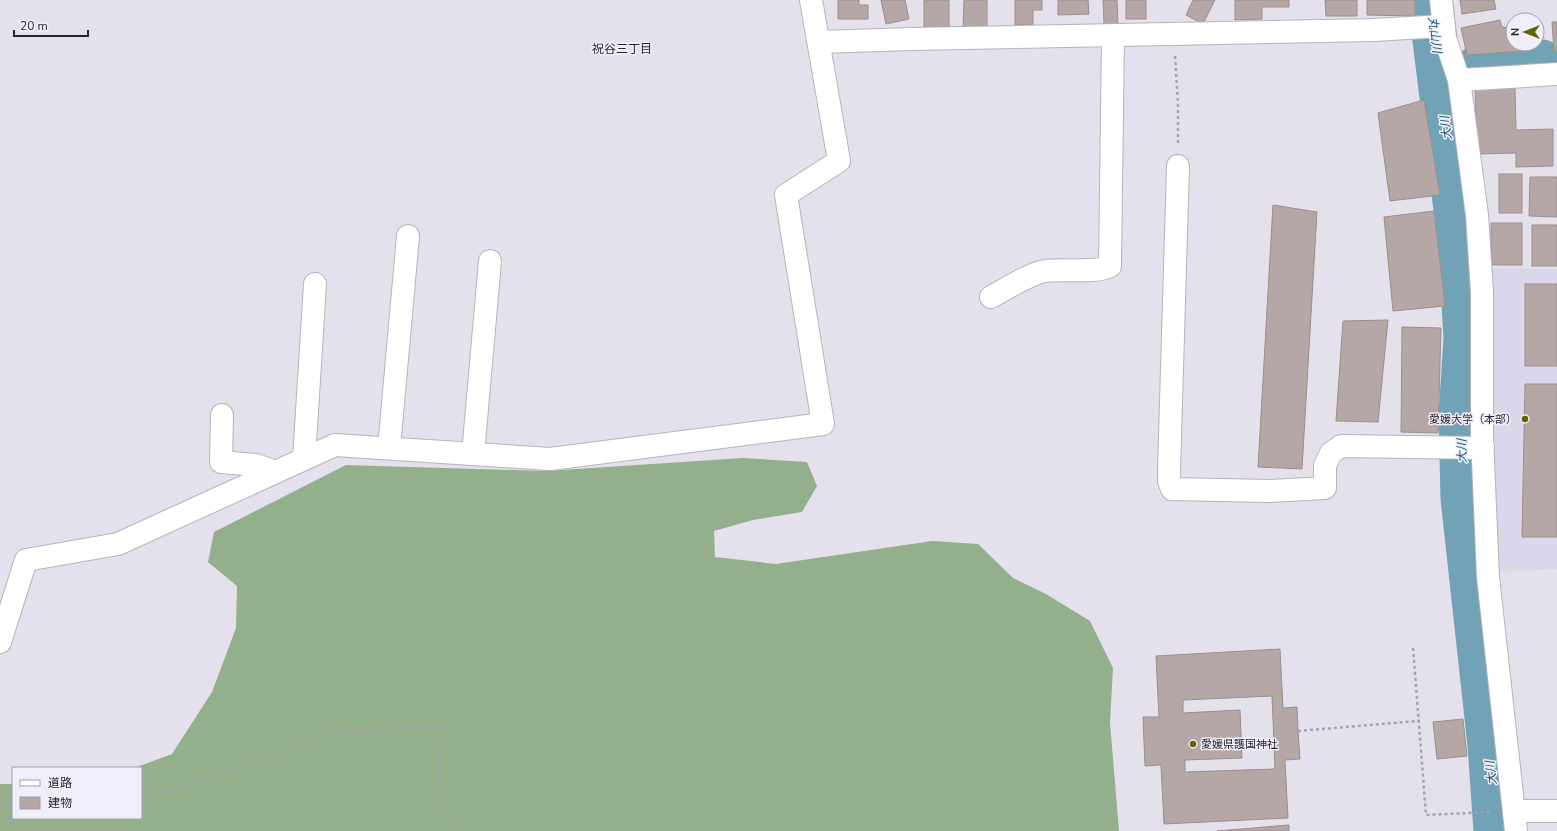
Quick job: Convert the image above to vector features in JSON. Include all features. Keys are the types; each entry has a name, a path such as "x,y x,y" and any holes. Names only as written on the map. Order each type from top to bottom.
{"street":[{"path":"0,642 26,560 118,544 335,445 550,459 823,424 786,195 839,161 811,0"},
{"path":"1441,0 1437,27 1445,38 1458,80 1477,215 1482,292 1482,448 1488,577 1515,821 1557,811"},
{"path":"819,42 1174,35 1437,27"},
{"path":"992,297 1019,282 1044,271 1103,269 1110,266 1113,36"},
{"path":"1458,80 1557,74"},
{"path":"1178,166 1169,470 1169,481 1172,489 1269,491 1325,488 1325,465 1331,453 1341,446 1482,448"},
{"path":"389,448 408,236"},
{"path":"473,454 490,261"},
{"path":"304,459 315,284"},
{"path":"222,415 221,462 256,465 276,472"}],"path":[{"path":"1174,35 1178,104 1178,166"},
{"path":"1413,648 1426,815 1515,821"},
{"path":"1298,731 1419,721"},
{"path":"142,799 214,776 328,736 443,727 436,800 461,831"},
{"path":"0,802 12,805"}],"shaded area":[{"name":"愛媛大学（本部）","path":"1490,268 1557,269 1557,569 1496,572"}],"green space":[{"path":"743,458 807,462 817,486 802,512 753,520 714,531 715,557 776,564 932,541 978,544 1013,578 1046,594 1090,621 1113,668 1110,723 1119,831 0,831 0,784 12,784 12,819 142,819 142,767 137,767 172,754 212,692 236,628 237,586 208,562 214,532 346,465 546,471"}],"building":[{"path":"838,0 859,0 859,5 868,5 868,19 838,19"},
{"path":"881,0 905,0 909,19 886,24"},
{"path":"924,0 949,0 949,27 924,27"},
{"path":"964,0 987,0 987,27 963,27"},
{"path":"1015,0 1042,0 1042,10 1033,10 1033,25 1015,25"},
{"path":"1058,0 1088,0 1089,14 1058,15"},
{"path":"1103,0 1117,0 1118,24 1104,24"},
{"path":"1126,0 1146,0 1146,19 1126,19"},
{"path":"1193,0 1215,0 1203,24 1186,15"},
{"path":"1235,0 1289,0 1289,7 1262,7 1262,19 1235,20"},
{"path":"1325,0 1357,0 1357,16 1326,16"},
{"path":"1367,0 1415,0 1415,16 1367,15"},
{"path":"1460,0 1494,0 1496,9 1462,14"},
{"path":"1500,20 1502,27 1505,27 1505,52 1511,52 1467,55 1461,28"},
{"path":"1552,22 1557,22 1557,51 1554,51"},
{"path":"1515,88 1516,130 1553,129 1553,166 1516,167 1516,153 1477,154 1475,89"},
{"path":"1424,100 1440,195 1390,201 1378,113"},
{"path":"1499,174 1522,174 1522,213 1499,213"},
{"path":"1530,177 1557,177 1557,217 1529,216"},
{"path":"1273,205 1317,212 1302,469 1258,467"},
{"path":"1434,211 1445,306 1393,311 1384,217"},
{"path":"1491,223 1522,223 1522,265 1491,265"},
{"path":"1532,225 1557,225 1557,266 1532,266"},
{"path":"1525,284 1557,284 1557,366 1525,366"},
{"path":"1388,320 1378,422 1336,421 1343,321"},
{"path":"1402,327 1441,328 1438,433 1401,432"},
{"path":"1525,384 1557,384 1557,537 1522,537"},
{"name":"愛媛県護国神社","path":"1280,649 1283,708 1297,707 1300,759 1285,760 1288,818 1164,824 1161,765 1145,766 1143,717 1159,717 1156,656","holes":["1272,696 1275,769 1185,772 1185,760 1242,758 1240,710 1183,713 1183,700"]},
{"path":"1463,719 1467,756 1437,759 1433,722"},
{"path":"1289,825 1289,831 1217,831"}],"waterway":[{"name":"大川","path":"1430,0 1461,250 1466,338 1461,416 1463,498 1490,745 1496,831"},
{"name":"大川","path":"1477,68 1542,62"}],"place":[{"name":"愛媛大学（本部）","path":"1525,419"},
{"name":"愛媛県護国神社","path":"1193,744"}],"district":[{"name":"祝谷三丁目","path":"622,49"}],"water label":[{"name":"丸山川","path":"1435,35"}]}
